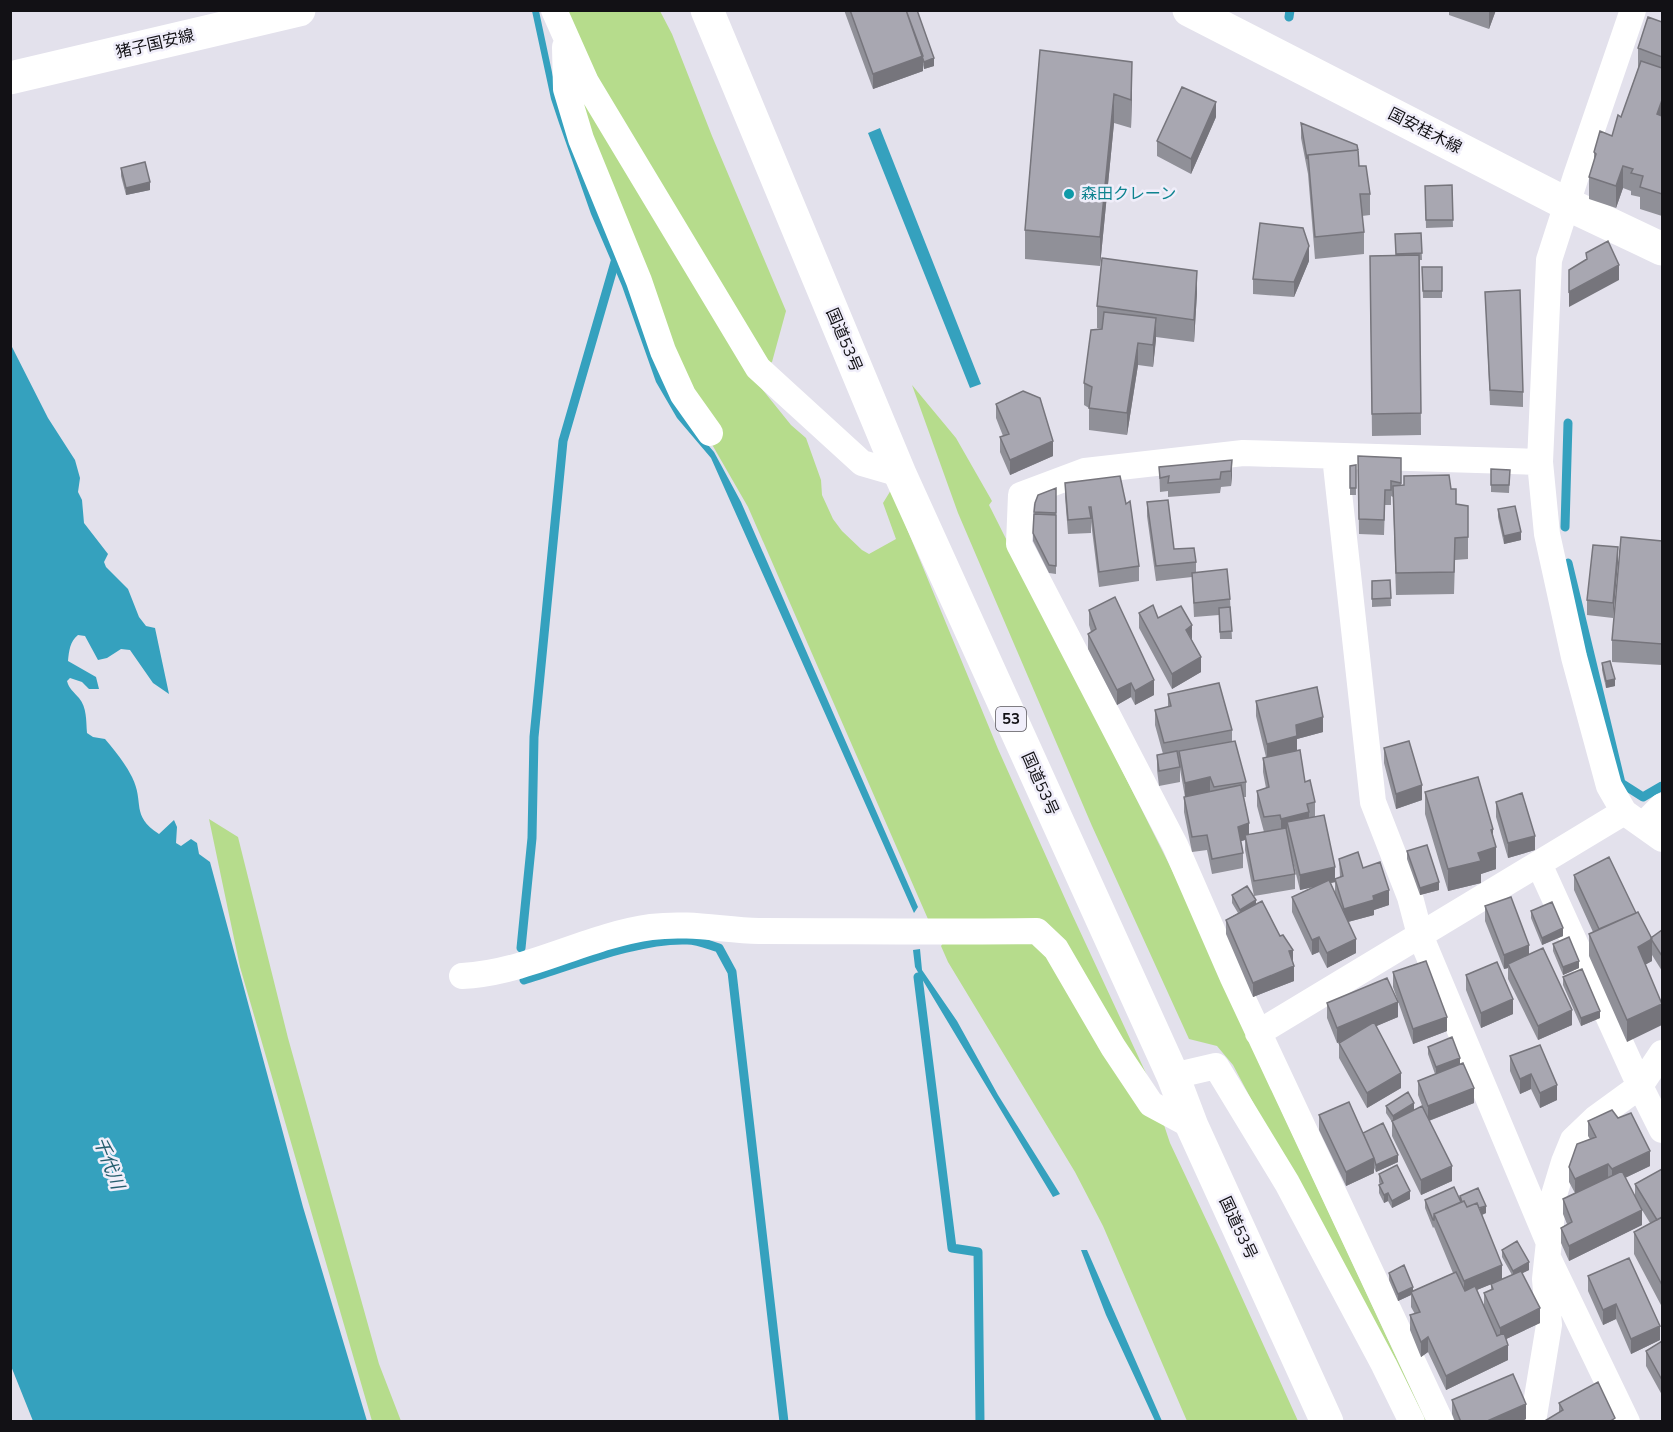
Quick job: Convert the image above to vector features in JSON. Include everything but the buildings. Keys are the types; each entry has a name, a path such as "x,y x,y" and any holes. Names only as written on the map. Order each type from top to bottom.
{"main road":[{"name":"猪子国安線","path":"10,78 299,10"},
{"name":"国道53号","path":"707,10 900,474 1327,1422"},
{"name":"国安桂木線","path":"1189,10 1567,204 1662,249"}],"street":[{"path":"554,10 586,82 758,368 862,463 900,474"},
{"path":"1633,10 1549,260 1540,462 1547,534 1574,657 1609,786 1643,826"},
{"path":"565,36 566,89 581,139 639,281 663,351 683,395 710,433"},
{"path":"1441,1422 1258,1033 1175,845 1019,544 1021,495 1085,471 1244,453 1540,462"},
{"path":"1335,456 1374,801 1410,897 1420,935 1549,1250 1627,1422"},
{"path":"1258,1033 1539,864 1643,826 1662,806"},
{"path":"1539,864 1662,1130"},
{"path":"462,976 485,975 614,934 651,927 695,924 740,930 1037,931 1056,949 1113,1047 1151,1104 1192,1126"},
{"path":"1533,1422 1549,1325 1545,1279 1554,1195 1564,1162 1573,1140 1596,1118 1640,1086 1662,1053"},
{"path":"1173,1076 1216,1066 1287,1183 1379,1355 1412,1422"}],"green space":[{"path":"561,11 660,11 672,34 712,136 786,311 772,362 768,364 664,197"},
{"path":"577,88 754,379 791,425 806,438 821,480 822,495 833,519 842,531 869,554 896,539 883,503 891,490 998,749 1151,1084 1057,939 931,926 748,507 710,441 690,395 592,146"},
{"path":"912,385 956,438 992,501 989,505 1181,888 1233,1007 1426,1421 1422,1421 1233,1065 1217,1046 1189,1039 1092,826 958,513"},
{"path":"209,819 238,837 288,1038 379,1364 401,1421 372,1421 240,967"},
{"path":"946,939 1030,940 1045,948 1164,1125 1170,1143 1298,1421 1187,1421 1103,1226 1075,1172 948,962 941,946"}],"water":[{"path":"532,11 539,11 556,91 681,413 714,452 741,502 918,907 914,913 711,458 677,418 656,382 622,286 591,214 559,123 551,99"},
{"path":"880,128 981,384 970,388 868,133"},
{"name":"千代川","path":"11,345 48,418 75,460 80,478 78,492 82,500 84,523 108,554 104,562 106,567 128,589 139,617 146,626 155,628 169,694 153,683 130,650 121,649 107,658 98,660 85,636 78,635 69,650 68,661 96,677 99,689 89,689 82,682 70,678 67,681 83,706 87,733 93,737 105,739 129,772 136,786 144,821 159,834 174,820 177,827 176,843 181,846 191,839 197,843 199,854 210,862 303,1207 367,1421 33,1421 11,1366"},
{"path":"920,949 922,970 957,1021 998,1095 1060,1194 1053,1197 915,967 913,950"},
{"path":"1081,1250 1087,1250 1162,1421 1155,1421 1106,1315"}],"waterway":[{"path":"1289,17 1290,10"},
{"path":"521,948 532,838 534,737 563,441 615,262"},
{"path":"1565,527 1568,423"},
{"path":"1568,563 1621,783 1643,797 1662,786"},
{"path":"524,980 648,943 691,940 719,948 732,972 784,1422"},
{"path":"918,977 952,1248 978,1252 980,1422"}],"place":[{"name":"森田クレーン","path":"1069,194"}]}
